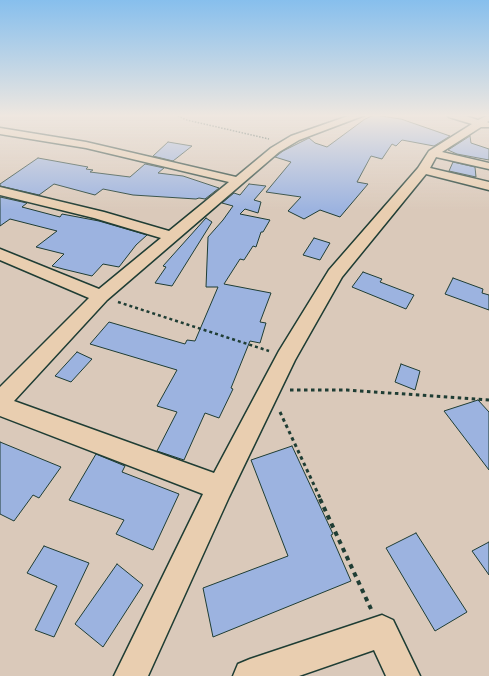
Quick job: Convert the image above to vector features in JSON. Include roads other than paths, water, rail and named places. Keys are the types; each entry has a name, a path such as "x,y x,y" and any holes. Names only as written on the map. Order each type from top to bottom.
{"street":[{"path":"93,147 239,181"},
{"path":"0,401 101,296 281,147"},
{"path":"132,676 220,488 286,357 335,274 428,161 449,147"},
{"path":"428,161 489,166"},
{"path":"428,161 489,186"},
{"path":"0,191 85,212 172,237"},
{"path":"0,254 101,296"},
{"path":"0,406 220,488"},
{"path":"250,676 382,631 403,676"}]}
